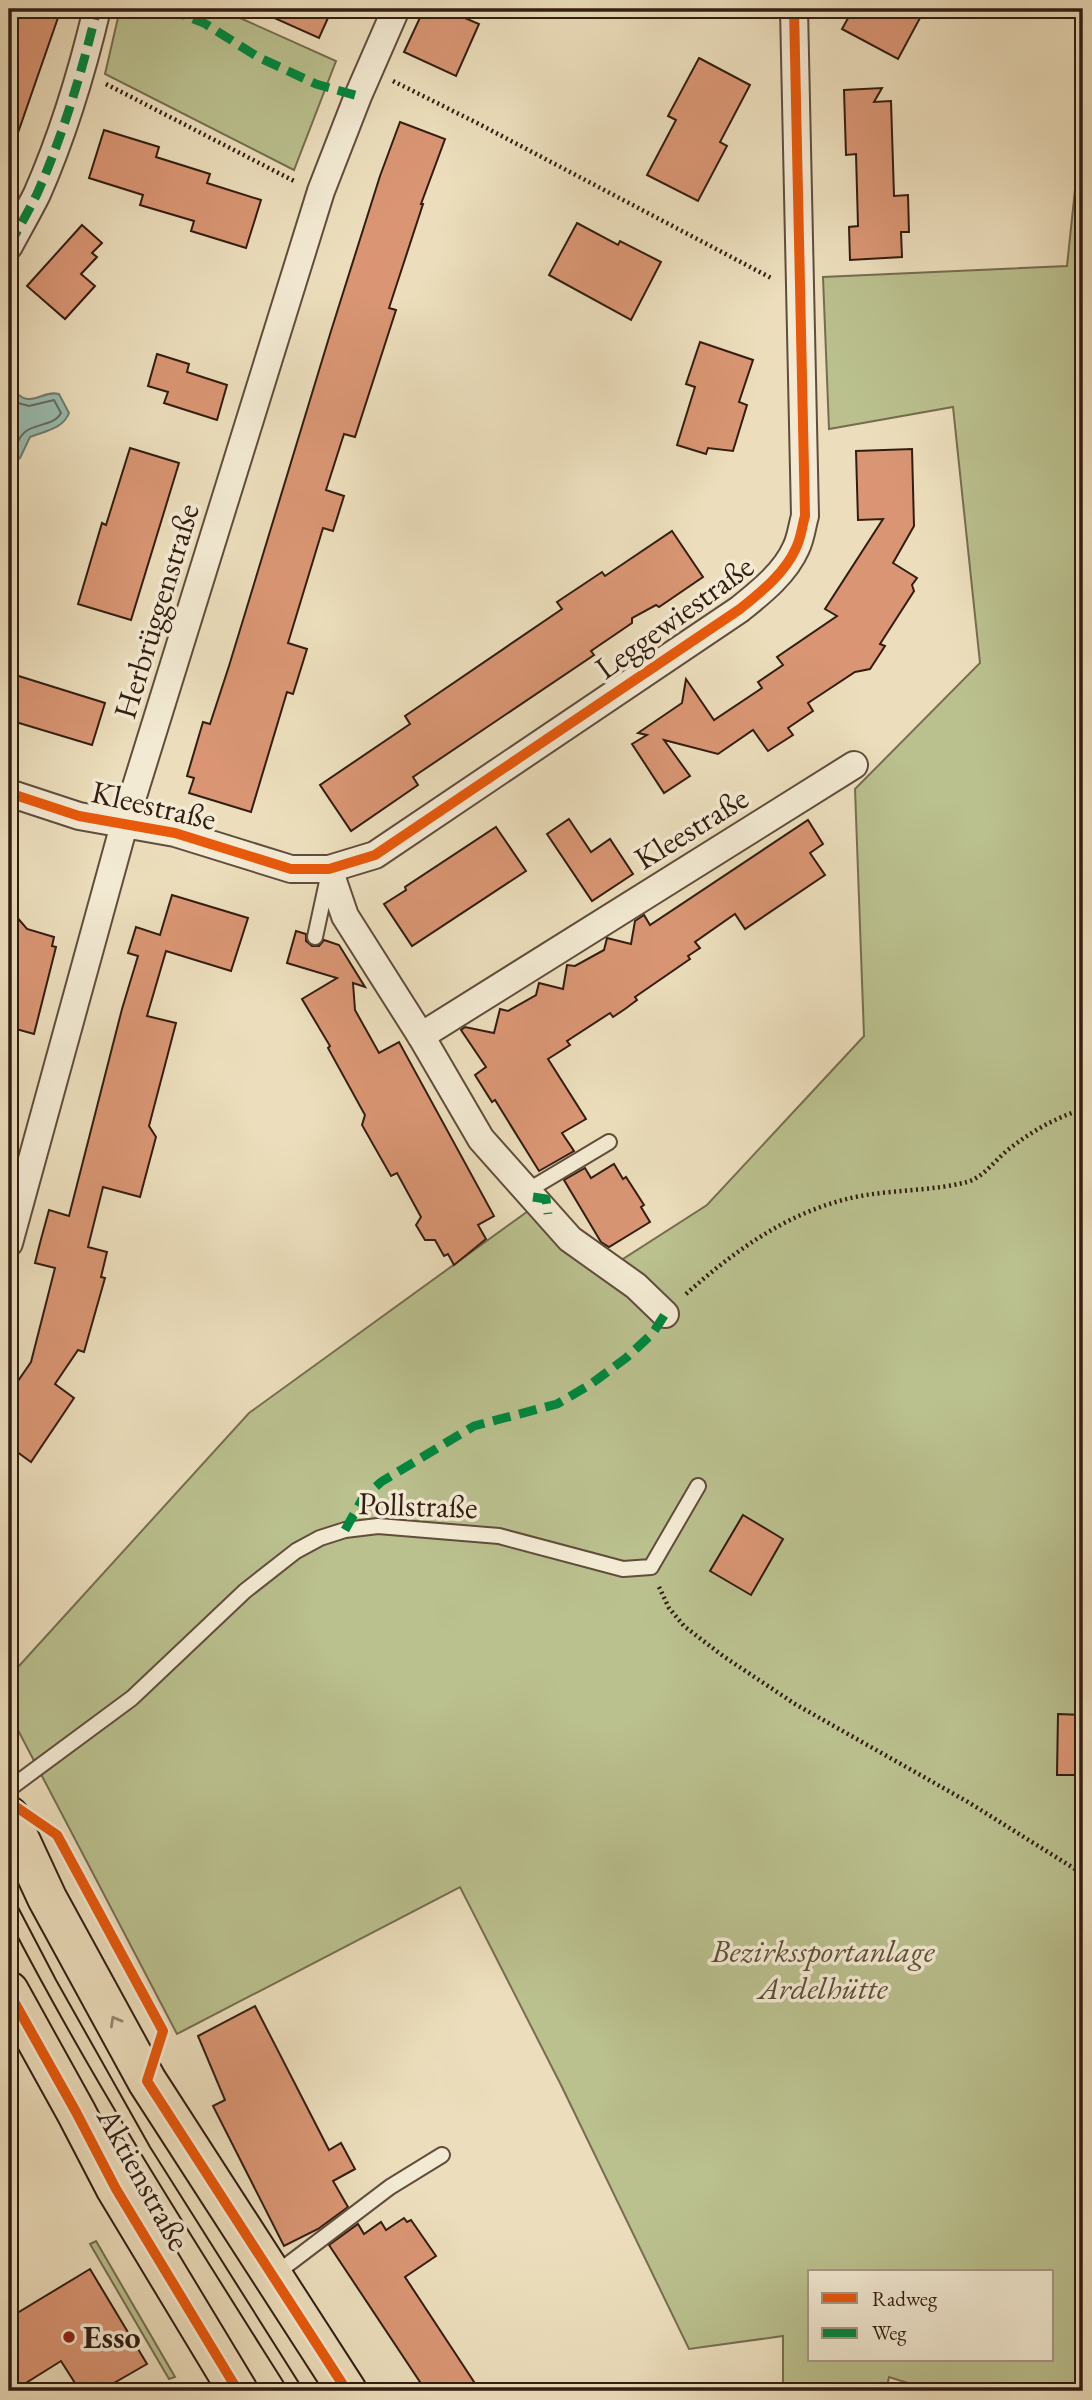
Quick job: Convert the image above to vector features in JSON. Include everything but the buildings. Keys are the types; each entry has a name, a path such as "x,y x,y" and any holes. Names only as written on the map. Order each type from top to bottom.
{"main road":[{"name":"Aktienstraße","path":"9,1816 47,1898 147,2081 347,2391"},
{"name":"Aktienstraße","path":"9,1991 116,2189 238,2391"}],"street":[{"path":"9,246 36,194 80,75 97,9"},
{"name":"Herbrüggenstraße","path":"9,1243 124,825 321,191 396,9"},
{"name":"Leggewiestraße","path":"329,869 375,855 740,609 765,589 782,570 796,548 805,516 794,9"},
{"name":"Kleestraße","path":"421,1037 854,765"},
{"name":"Kleestraße","path":"9,793 79,816 175,833 291,869 329,869"},
{"path":"329,869 345,916 481,1139 570,1238 636,1286 664,1314"}],"lane":[{"path":"315,937 329,869"},
{"path":"527,1191 609,1142"},
{"path":"650,1567 698,1486"},
{"name":"Pollstraße","path":"9,1788 132,1698 245,1591 296,1551 320,1538 345,1530 378,1526 499,1536 623,1569 650,1567"},
{"path":"272,2276 390,2187 442,2155"}],"path":[{"path":"370,70 479,124 799,293"},
{"path":"80,75 100,81 282,176 321,191"},
{"path":"664,1314 740,1250 785,1222 833,1203 864,1195 969,1182 1042,1125 1083,1109"},
{"path":"650,1567 669,1608 684,1626 723,1656 795,1704 968,1802 1083,1874"}],"green space":[{"path":"120,9 220,9 336,61 294,170 105,74"},
{"name":"Bezirkssportanlage Ardelhütte","path":"1078,161 1083,163 1083,2391 933,2391 889,2377 886,2391 783,2391 783,2336 689,2349 561,2085 460,1887 177,2034 9,1713 9,1677 249,1413 535,1206 598,1275 707,1205 864,1036 855,789 980,663 953,407 829,429 823,277 1067,266"},
{"path":"96,2241 175,2377 169,2379 90,2244"}],"water":[{"path":"9,389 26,399 59,394 69,413 58,426 30,437 20,458 9,465"}],"tram line":[{"path":"9,1890 150,2147 304,2391"},
{"path":"9,1920 109,2100 289,2391"}],"marked path":[{"path":"9,246 37,194 55,149 78,80 97,9"},
{"path":"168,9 204,23 258,57 316,84 358,96"},
{"path":"533,1197 546,1199 548,1214"},
{"path":"345,1530 363,1498 381,1482 474,1426 557,1404 591,1384 626,1358 653,1333 665,1314"}],"cycle path":[{"path":"9,793 79,816 175,833 291,869 329,869 375,855 740,609 772,582 786,566 796,548 805,516 794,9"},
{"path":"9,1802 57,1835 163,2031 147,2081 347,2391"},
{"path":"11,1996 116,2189 238,2391"}],"place":[{"name":"Esso","path":"69,2337"}]}
